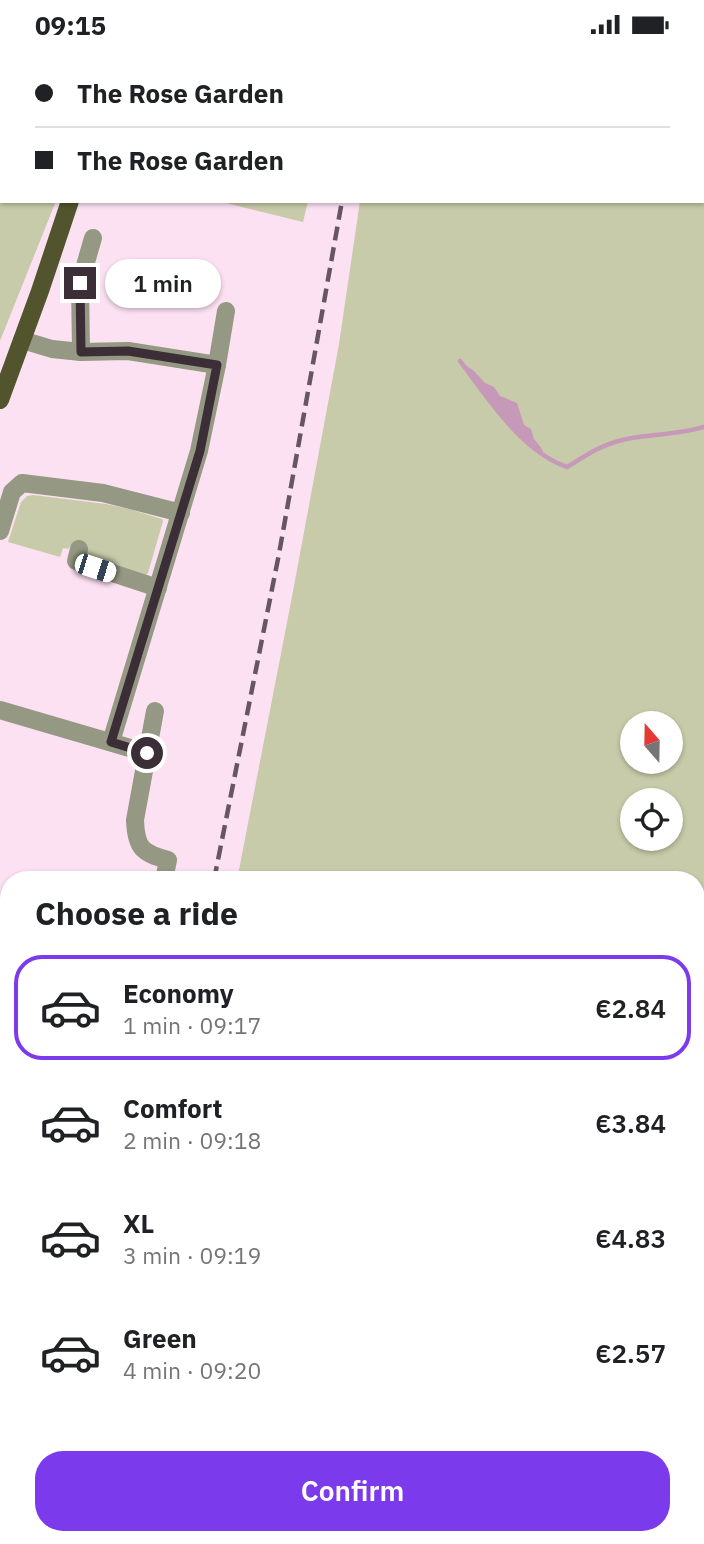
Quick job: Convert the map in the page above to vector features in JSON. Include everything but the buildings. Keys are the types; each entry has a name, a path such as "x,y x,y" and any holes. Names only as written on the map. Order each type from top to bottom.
{"main road":[{"path":"0,400 69,203"}],"street":[{"path":"81,352 80,283 93,238"},
{"path":"111,742 200,451 226,311"},
{"path":"22,340 52,349 81,352 128,351 217,365"},
{"path":"0,531 12,492 22,483 103,492 181,513"},
{"path":"79,549 76,561 158,588"},
{"path":"0,710 147,753"},
{"path":"155,711 135,820 136,837 143,849 153,856 168,860 166,871"}],"green space":[{"path":"0,203 55,203 0,341"},
{"path":"226,203 308,203 303,222"},
{"path":"360,203 704,203 704,871 239,871 339,344"},
{"path":"27,496 106,504 162,519 148,573 146,575 87,556 87,548 71,545 68,549 63,548 60,557 8,542 21,502"}],"shaded area":[{"path":"460,361 485,383 494,387 500,396 517,403 524,425 531,429 543,454 523,440"}],"waterway":[{"path":"460,361 494,407 520,436 550,459 567,467 614,442 704,427"}],"railway":[{"path":"216,871 279,554 342,203"}],"route":[{"path":"80,283 81,352 128,351 217,365 200,451 111,742 147,753"}]}
